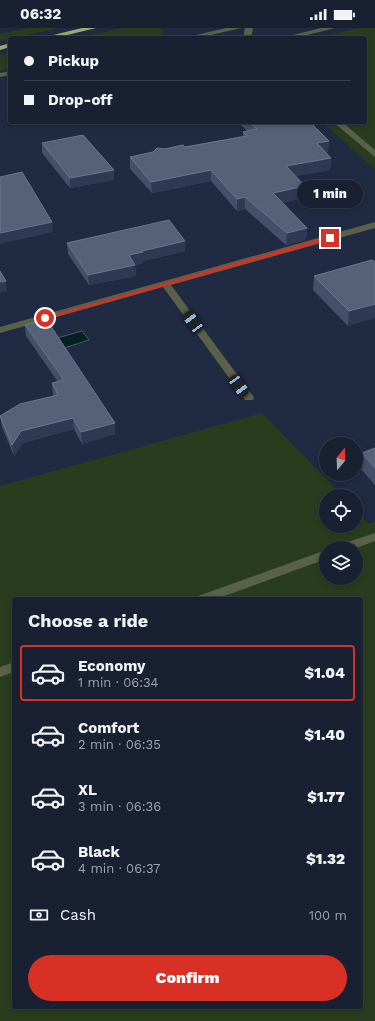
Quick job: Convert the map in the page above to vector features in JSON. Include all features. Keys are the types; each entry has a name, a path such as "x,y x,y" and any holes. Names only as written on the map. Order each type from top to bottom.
{"highway":[{"path":"54,36 92,28"}],"street":[{"path":"197,36 237,28"},
{"path":"294,36 331,28"},
{"path":"339,124 375,154"},
{"path":"0,330 375,225"},
{"path":"165,284 248,398"},
{"path":"363,541 375,537"},
{"path":"208,597 319,557"},
{"path":"0,672 12,668"}],"green space":[{"path":"28,28 59,28 23,36 8,36 8,39 0,41 0,34"},
{"path":"123,28 158,28 164,31 162,36 86,36"},
{"path":"360,28 375,28 375,169 324,124 367,124 367,36 323,36"},
{"path":"8,53 8,69 0,71 0,55"},
{"path":"262,413 319,471 319,481 328,481 336,489 319,489 319,533 363,533 363,518 369,524 375,522 375,1021 0,1021 0,486"}],"shaded area":[{"path":"82,331 89,340 64,348 57,338"}],"building":[{"path":"251,124 312,124 329,141 317,143 331,158 286,166 305,186 273,193 307,228 287,233 245,197 237,199 211,170 151,182 130,157 153,152 157,148 164,149 183,145 185,147 247,136 243,132 257,129"},
{"path":"83,135 114,170 70,178 42,143"},
{"path":"22,172 52,222 0,233 0,177"},
{"path":"169,220 185,241 129,255 135,265 88,275 67,243"},
{"path":"372,260 375,262 375,304 349,311 314,276"},
{"path":"0,271 6,281 0,282"},
{"path":"46,319 115,423 81,432 73,418 21,431 12,445 0,416 20,404 58,395 52,383 64,380 25,325"},
{"path":"375,448 375,468 363,454 363,453"}],"route":[{"path":"45,318 330,238"}]}
